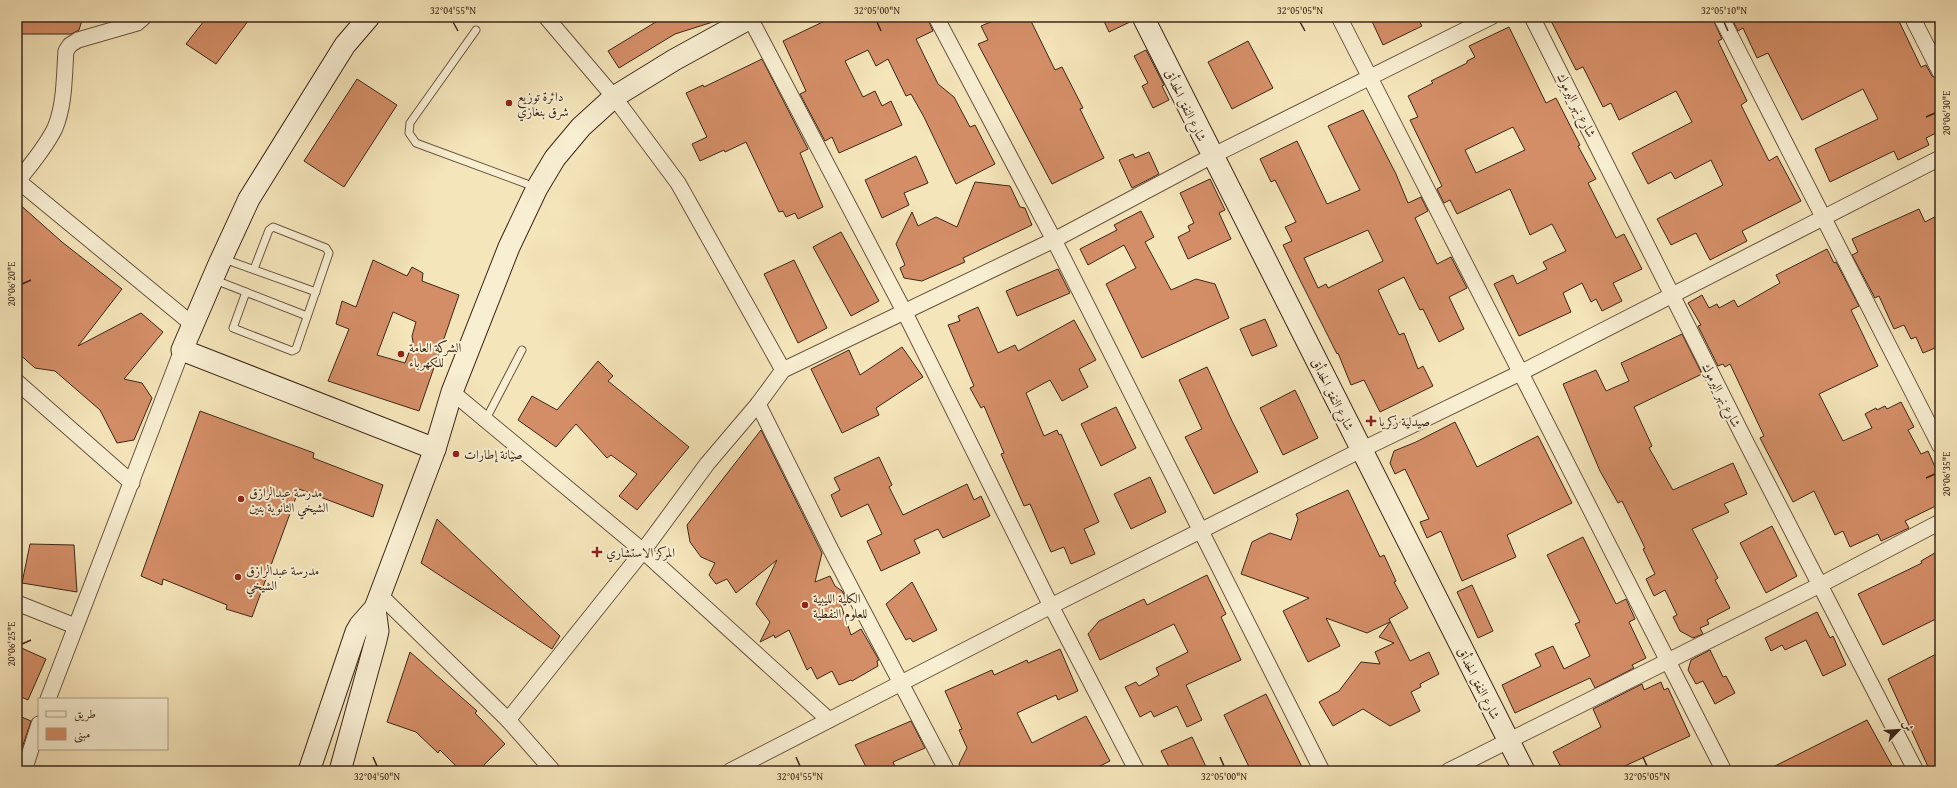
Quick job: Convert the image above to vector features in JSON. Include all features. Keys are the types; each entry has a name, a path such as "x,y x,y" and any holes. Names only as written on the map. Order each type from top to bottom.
{"main road":[{"path":"369,17 346,45 249,199 192,324 182,350 435,449"},
{"path":"309,771 356,632 378,602 435,449 452,392 509,247 538,188 559,153 581,127 614,97 674,60 751,17"},
{"name":"شارع النفق الحدأق","path":"1143,17 1524,771"},
{"path":"340,771 376,640 378,631 378,602"}],"street":[{"path":"144,17 137,23 78,40 70,45 66,51 62,104 55,127 45,146 18,181 192,324"},
{"path":"546,17 614,97 678,183 783,370"},
{"path":"751,17 904,311 1051,606 1137,771"},
{"path":"936,17 1054,240 1322,771"},
{"path":"1339,17 1522,372 1724,771"},
{"path":"508,720 643,551 707,464 758,404 783,370 1054,240 1212,156 1490,17"},
{"name":"شارع نهر اليرموك","path":"1532,17 1672,295 1916,771"},
{"path":"1721,17 1940,446"},
{"path":"1912,17 1940,72"},
{"path":"730,771 755,765 829,720 902,684 1051,606 1361,450 1522,372 1940,158"},
{"path":"48,698 182,350"},
{"path":"17,382 132,483"},
{"path":"452,392 643,551 829,720"},
{"path":"758,404 831,550 947,771"},
{"path":"1448,771 1820,585 1940,522"},
{"path":"378,602 508,720 553,771"},
{"path":"17,603 75,626"},
{"path":"24,771 38,727"}],"lane":[{"path":"476,30 410,123 409,133 416,143 538,188"},
{"path":"246,292 233,328 292,351 296,348 330,253 326,248 273,227 269,230 254,269"},
{"path":"222,258 316,292"},
{"path":"213,280 307,316"},
{"path":"486,419 522,350"}],"building":[{"path":"17,17 83,17 79,30 71,34 17,34"},
{"path":"207,17 251,17 216,64 186,44"},
{"path":"664,17 719,17 719,20 675,34 619,68 608,51"},
{"path":"833,17 927,17 933,31 916,39 938,84 954,97 970,127 975,125 995,164 956,184 924,117 911,94 906,96 888,59 876,66 868,50 845,61 863,97 875,91 882,106 891,101 902,125 839,153 832,137 825,141 800,94 806,91 783,41"},
{"path":"991,17 1029,17 1055,70 1062,67 1083,108 1080,109 1104,158 1052,184 978,44 988,40 981,26 993,21"},
{"path":"1102,17 1131,17 1132,21 1109,32"},
{"path":"1370,17 1417,17 1422,26 1383,45"},
{"path":"1549,17 1712,17 1722,39 1718,41 1747,101 1741,105 1769,161 1777,156 1801,201 1742,231 1747,241 1710,260 1696,233 1671,245 1657,219 1723,185 1711,160 1675,179 1671,172 1648,184 1632,153 1692,122 1676,91 1619,120 1611,103 1603,107 1583,67 1576,70"},
{"path":"1731,17 1765,17 1763,18 1764,22 1774,17 1897,17 1921,67 1926,65 1932,76 1940,81 1940,131 1926,138 1929,145 1898,160 1894,151 1830,182 1815,149 1878,119 1863,89 1802,120 1768,53 1757,58 1743,28 1738,31"},
{"path":"1509,27 1546,103 1556,98 1580,145 1578,146 1596,179 1588,183 1616,238 1624,234 1642,269 1613,283 1622,301 1602,311 1596,299 1591,302 1582,283 1563,293 1571,312 1519,336 1494,284 1513,275 1517,284 1547,269 1543,262 1566,251 1552,224 1530,235 1510,189 1457,214 1450,200 1444,203 1437,189 1442,186 1410,120 1418,117 1408,96 1433,83 1431,81 1467,63 1467,61 1475,57 1469,46","holes":["1513,127 1525,150 1476,173 1465,150"]},
{"path":"1248,41 1273,88 1232,109 1208,62"},
{"path":"1146,50 1164,85 1162,86 1169,100 1153,108 1142,86 1148,83 1134,56"},
{"path":"762,59 808,149 800,153 823,207 798,219 795,213 786,217 783,211 779,212 746,142 725,152 724,150 700,161 692,144 707,137 686,93 703,85 704,87"},
{"path":"357,79 397,105 344,187 304,161"},
{"path":"1363,110 1396,174 1408,203 1421,197 1428,211 1415,218 1437,264 1451,257 1467,288 1449,297 1464,329 1439,342 1423,309 1420,310 1404,277 1378,290 1399,335 1404,333 1418,369 1423,366 1433,386 1380,412 1364,380 1351,385 1338,353 1337,354 1283,245 1292,241 1285,227 1296,222 1275,180 1271,182 1260,159 1297,141 1327,204 1360,190 1328,126","holes":["1368,230 1383,261 1328,288 1326,284 1318,288 1304,258"]},
{"path":"1149,152 1159,174 1132,188 1119,160 1133,154 1135,158"},
{"path":"916,156 928,183 904,193 909,205 882,218 865,180"},
{"path":"1210,179 1225,210 1219,213 1231,239 1188,259 1178,237 1190,231 1188,226 1194,223 1180,193"},
{"path":"975,182 1010,186 1020,207 1025,208 1032,225 963,258 965,262 922,281 904,278 900,268 905,265 896,244 912,212 918,226 936,217 957,227"},
{"path":"17,202 62,242 122,289 78,346 141,313 163,332 124,379 142,383 152,398 134,440 117,443 100,410 55,371 35,368 17,352"},
{"path":"1919,209 1925,222 1940,214 1940,346 1923,353 1916,337 1911,339 1904,325 1894,329 1879,296 1875,298 1852,255 1858,252 1852,239"},
{"path":"1141,211 1154,237 1145,242 1171,290 1196,279 1215,284 1229,318 1142,358 1106,284 1136,268 1124,245 1088,265 1080,249 1117,230 1114,225"},
{"path":"841,232 879,301 851,316 813,247"},
{"path":"1827,249 1834,263 1836,262 1859,306 1851,310 1878,366 1819,394 1843,441 1872,428 1865,414 1876,408 1877,410 1885,406 1887,409 1901,402 1914,427 1908,430 1921,454 1928,451 1940,478 1940,504 1905,521 1909,528 1881,541 1878,534 1850,547 1843,531 1835,535 1814,491 1793,502 1760,438 1764,436 1730,364 1725,367 1723,364 1718,366 1698,326 1701,325 1688,303 1702,295 1709,308 1717,304 1719,308 1734,300 1738,307 1780,283 1776,275"},
{"path":"373,260 407,276 412,267 423,273 422,281 459,295 419,411 328,381 349,329 336,324 342,301 356,307","holes":["393,312 416,322 412,336 413,342 405,363 377,355"]},
{"path":"794,260 827,328 798,343 764,274"},
{"path":"1058,269 1070,293 1017,316 1006,291"},
{"path":"978,307 998,353 1015,345 1018,351 1074,320 1096,360 1079,369 1088,387 1062,401 1050,380 1026,393 1044,436 1057,430 1059,435 1061,434 1099,522 1084,529 1095,554 1071,564 1064,547 1051,552 1030,504 1024,506 1001,454 1004,453 984,406 981,408 970,388 974,386 948,325 960,321 958,316"},
{"path":"1265,319 1277,346 1252,356 1240,329"},
{"path":"1682,334 1702,374 1634,407 1652,446 1649,448 1673,490 1733,463 1747,494 1724,504 1729,512 1692,529 1718,578 1715,580 1730,608 1707,620 1709,624 1700,628 1703,634 1693,638 1680,631 1673,617 1677,615 1665,590 1654,596 1646,579 1655,574 1643,549 1645,548 1622,501 1618,503 1600,471 1563,384 1596,370 1606,391 1629,381 1621,363"},
{"path":"902,347 923,377 876,408 879,415 842,433 811,369 849,350 860,375"},
{"path":"598,361 613,376 608,381 689,447 637,510 619,496 637,474 611,455 607,458 576,424 556,447 518,420 532,396 557,410"},
{"path":"1207,367 1258,472 1214,494 1185,437 1202,429 1179,380"},
{"path":"1295,390 1318,438 1283,455 1260,408"},
{"path":"1116,407 1136,448 1101,466 1081,424"},
{"path":"200,411 314,453 313,458 383,485 373,517 299,489 252,617 226,609 227,605 163,579 162,585 141,576"},
{"path":"1455,422 1477,467 1538,436 1572,503 1507,535 1516,557 1462,581 1441,531 1427,538 1420,522 1429,519 1405,469 1395,474 1390,463 1394,451 1416,442"},
{"path":"761,430 822,553 815,582 830,576 835,586 842,591 849,603 841,605 851,635 861,629 879,660 877,661 878,666 852,681 851,680 839,685 832,671 817,679 811,667 807,670 789,630 775,638 774,635 760,642 770,622 756,604 777,560 736,593 727,579 716,584 709,575 715,563 701,557 690,542 687,525"},
{"path":"879,457 892,485 889,487 903,515 967,484 974,500 981,496 990,516 943,538 938,529 914,540 920,553 881,571 867,541 882,534 868,504 841,517 831,495 840,490 834,478"},
{"path":"1150,477 1166,512 1131,529 1114,494"},
{"path":"1348,490 1380,557 1384,555 1396,581 1394,582 1408,608 1389,619 1410,661 1429,652 1439,674 1420,684 1421,687 1411,692 1420,711 1390,726 1363,709 1333,726 1319,702 1339,691 1361,662 1380,664 1375,652 1394,643 1379,637 1390,622 1367,633 1326,618 1340,646 1308,662 1283,611 1309,598 1241,574 1252,542 1270,533 1291,540 1298,519 1296,514"},
{"path":"437,519 560,636 552,649 421,563"},
{"path":"1772,526 1797,576 1766,593 1740,543"},
{"path":"1583,537 1616,604 1626,599 1635,619 1629,622 1646,658 1632,665 1634,668 1595,688 1590,678 1515,713 1502,685 1541,666 1535,654 1553,646 1564,669 1590,656 1575,624 1580,622 1547,555"},
{"path":"30,544 74,545 77,592 22,583"},
{"path":"1940,550 1940,617 1883,645 1858,594 1922,563 1921,561"},
{"path":"1207,575 1226,614 1221,617 1241,660 1186,685 1202,720 1187,727 1177,706 1154,717 1151,711 1140,717 1125,687 1136,682 1139,686 1159,675 1156,668 1188,652 1174,624 1100,660 1088,634 1099,621 1144,599 1147,605"},
{"path":"912,582 937,630 913,642 910,638 906,640 886,604"},
{"path":"1472,585 1493,631 1478,638 1457,592"},
{"path":"1817,612 1830,638 1833,636 1846,665 1823,676 1806,640 1785,650 1782,645 1771,651 1765,638"},
{"path":"17,646 46,659 28,700 17,695"},
{"path":"1060,649 1078,691 1058,700 1056,695 1017,713 1032,743 1086,716 1110,761 1090,771 962,771 959,764 967,748 959,730 962,729 945,691 992,670 994,675 1027,660 1028,663"},
{"path":"1710,650 1723,677 1726,676 1735,693 1715,704 1703,681 1696,684 1688,670 1691,660"},
{"path":"410,652 477,711 475,713 505,744 478,771 461,771 440,750 438,753 416,732 387,722"},
{"path":"1940,652 1940,771 1930,771 1888,679"},
{"path":"1661,682 1664,690 1668,688 1690,736 1614,771 1563,771 1553,752 1601,727 1593,709 1642,684 1644,690"},
{"path":"1266,694 1304,771 1251,771 1224,715"},
{"path":"17,715 31,721 17,763"},
{"path":"1867,720 1895,771 1765,771"},
{"path":"911,721 925,748 893,762 897,771 868,771 855,745"},
{"path":"1192,737 1208,771 1171,771 1161,751"}],"place":[{"name":"دائرة توزيع شرق بنغازي","path":"509,103"},
{"name":"الشركة العامة للكهرباء","path":"401,354"},
{"name":"صيدلية زكريا","path":"1371,421"},
{"name":"صيانة إطارات","path":"456,454"},
{"name":"مدرسة عبدالرازق الشيخي الثانوية بنين","path":"241,499"},
{"name":"المركز الاستشاري","path":"597,552"},
{"name":"مدرسة عبدالرازق الشيخي","path":"238,577"},
{"name":"الكلية الليبية للعلوم النفطية","path":"805,605"}]}
